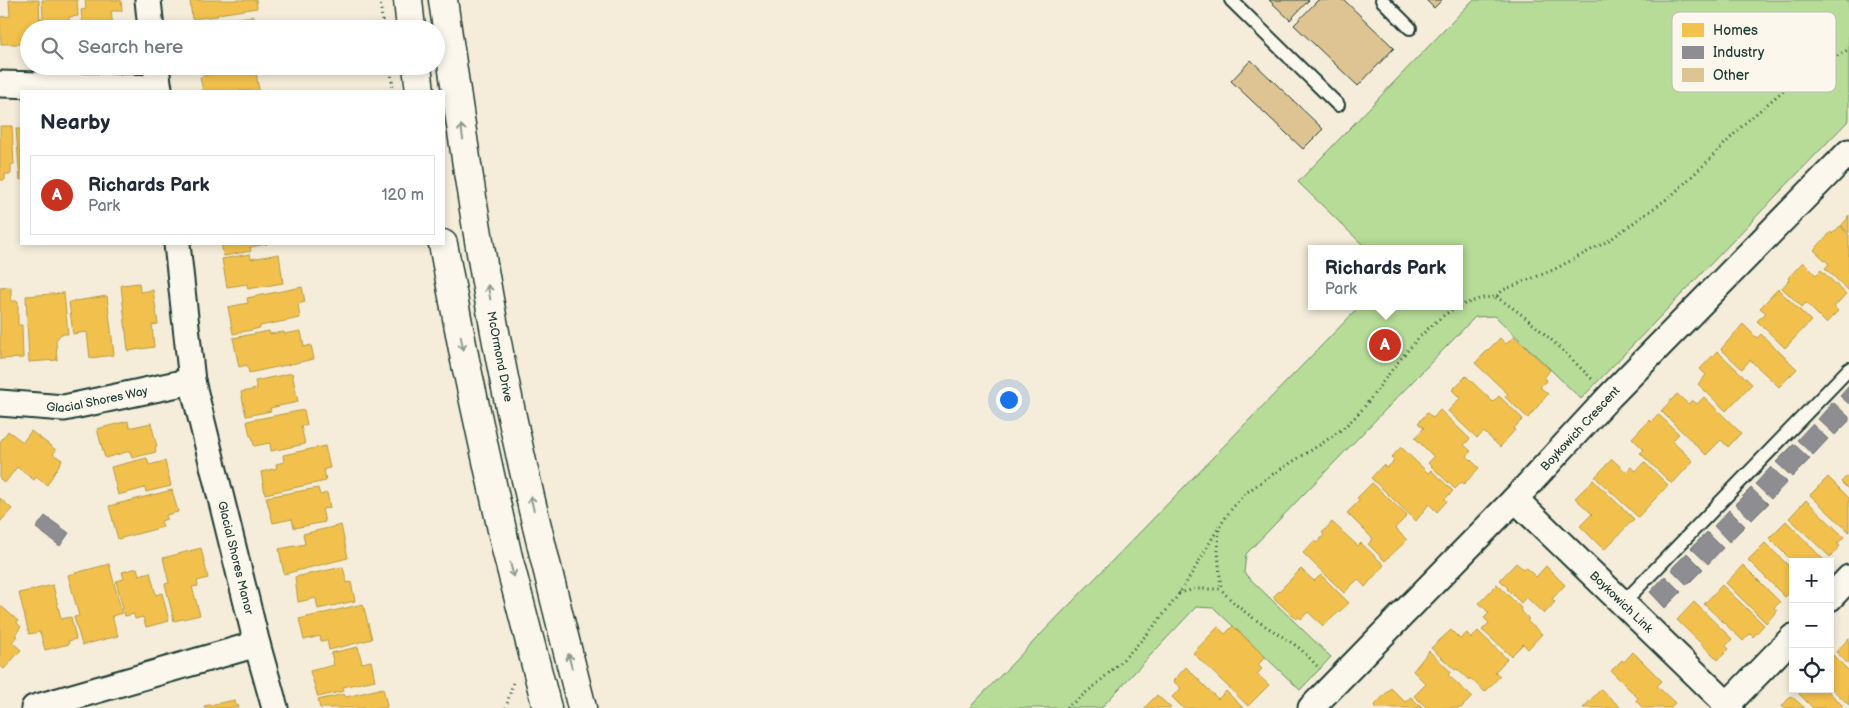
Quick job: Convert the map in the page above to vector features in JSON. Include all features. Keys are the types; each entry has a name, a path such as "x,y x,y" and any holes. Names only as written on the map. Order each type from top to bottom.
{"main road":[{"path":"408,0 410,20"},
{"name":"McOrmond Drive","path":"443,0 464,147 500,358 547,570 582,708"},
{"path":"418,75 420,90"},
{"path":"444,245 465,360 508,553 547,708"}],"street":[{"path":"148,0 150,20"},
{"path":"0,84 158,82"},
{"name":"Boykowich Crescent","path":"1312,708 1515,499 1610,396 1849,152"},
{"name":"Glacial Shores Manor","path":"177,245 192,381 275,708"},
{"name":"Glacial Shores Way","path":"0,404 64,408 192,381"},
{"name":"Boykowich Link","path":"1515,499 1728,707"},
{"path":"1834,594 1849,578"},
{"path":"1728,707 1789,641"},
{"path":"34,708 258,644"}],"lane":[{"path":"1231,0 1338,105"},
{"path":"1382,0 1410,28"},
{"path":"1623,603 1849,369"}],"path":[{"path":"380,0 382,20"},
{"path":"1836,57 1849,50"},
{"path":"391,75 394,90"},
{"path":"1463,305 1482,298 1496,296 1503,290 1553,270 1608,241 1671,196 1745,123 1782,92"},
{"path":"1496,296 1562,350 1597,384"},
{"path":"1066,708 1112,670 1156,624 1179,594 1219,524 1241,498 1274,473 1326,440 1354,418 1404,354 1445,314 1452,310"},
{"path":"1219,524 1218,550 1222,589 1236,605 1255,620 1297,646 1322,671"},
{"path":"1179,594 1195,589 1222,589"},
{"path":"506,708 513,682"}],"green space":[{"path":"1473,0 1849,0 1849,120 1581,399 1495,316 1475,317 1246,554 1244,573 1331,657 1300,690 1214,608 1196,607 1101,708 969,708 1356,310 1463,310 1463,245 1363,245 1298,182"}],"building: Homes":[{"path":"9,0 39,0 40,20 20,20 20,44 1,44 0,17 10,16"},
{"path":"42,0 77,0 78,16 69,17 69,20 40,20 40,18 43,18"},
{"path":"85,0 121,0 122,11 111,11 112,20 82,20 81,10 86,9"},
{"path":"190,0 256,0 257,8 192,19"},
{"path":"254,16 255,20 224,20"},
{"path":"208,75 256,75 259,90 203,90 200,77"},
{"path":"0,126 12,126 14,164 11,165 11,174 5,174 5,180 0,180"},
{"path":"16,129 20,129 20,180"},
{"path":"1849,215 1849,233 1841,226"},
{"path":"1840,226 1849,235 1849,291 1825,268 1829,264 1814,250 1831,232 1832,234"},
{"path":"221,245 261,245 250,247 251,251 224,256"},
{"path":"250,254 251,259 279,254 283,283 248,289 247,284 227,287 222,259"},
{"path":"1803,262 1816,275 1821,270 1846,294 1834,307 1838,311 1826,323 1806,303 1802,307 1782,288 1789,280 1788,278"},
{"path":"139,283 140,292 153,290 158,324 152,325 154,347 128,351 121,285"},
{"path":"11,287 11,301 18,301 18,325 22,325 23,358 0,359 0,288"},
{"path":"302,287 305,302 298,304 300,318 260,326 260,328 233,334 228,307 248,303 247,298"},
{"path":"1778,289 1811,321 1785,348 1757,321 1766,313 1760,308"},
{"path":"64,293 68,334 61,334 56,340 57,360 29,362 26,296"},
{"path":"107,296 114,355 90,358 87,332 73,334 69,302"},
{"path":"1743,324 1757,338 1761,334 1797,369 1779,387 1750,360 1742,369 1721,349"},
{"path":"269,331 270,334 284,332 284,334 301,331 304,347 311,345 314,359 249,373 247,365 239,367 233,338"},
{"path":"1514,336 1550,370 1544,378 1547,380 1540,387 1548,394 1528,418 1505,397 1508,394 1475,363 1500,338 1506,344"},
{"path":"1717,351 1752,384 1726,411 1698,384 1706,375 1700,369"},
{"path":"292,373 298,402 270,408 271,411 246,416 241,392 257,389 255,381"},
{"path":"1466,376 1493,402 1499,396 1523,419 1500,447 1484,432 1477,438 1448,411 1460,398 1452,390"},
{"path":"1677,394 1688,404 1692,400 1697,404 1704,397 1741,433 1728,447 1721,440 1706,455 1661,411"},
{"path":"304,410 307,425 301,426 305,444 271,451 270,443 254,446 247,421"},
{"path":"1440,410 1470,439 1464,445 1471,451 1467,456 1479,468 1464,484 1462,482 1455,489 1428,463 1434,457 1415,438 1424,428 1418,423 1427,413 1433,418"},
{"path":"1658,414 1679,434 1672,441 1693,461 1672,484 1640,453 1644,450 1632,438 1649,420 1651,422"},
{"path":"128,421 129,427 151,423 157,447 155,447 156,452 132,458 130,451 105,458 97,429"},
{"path":"8,431 23,442 31,431 56,450 53,454 62,460 47,485 36,477 34,480 17,467 5,483 0,479 0,442"},
{"path":"325,446 330,468 324,469 326,481 265,494 261,472 277,468 276,464 284,462 283,455"},
{"path":"1401,447 1428,473 1431,470 1453,491 1445,499 1447,501 1437,512 1429,504 1416,521 1371,478 1383,465 1387,468 1394,461 1391,458"},
{"path":"147,458 149,465 165,461 171,486 146,492 145,488 118,495 111,467"},
{"path":"1612,459 1626,472 1631,467 1636,471 1644,462 1668,485 1638,517 1595,477"},
{"path":"1849,474 1849,490 1841,482"},
{"path":"1828,477 1849,498 1849,532 1810,495"},
{"path":"1593,480 1634,519 1604,550 1580,526 1592,514 1575,498"},
{"path":"1372,483 1407,516 1395,528 1407,540 1385,561 1368,544 1373,539 1347,513 1360,500 1357,498"},
{"path":"318,488 320,495 327,493 330,508 322,509 325,522 294,528 292,519 273,523 266,497"},
{"path":"172,490 178,512 166,515 167,519 161,521 163,527 118,539 109,506"},
{"path":"0,498 12,509 0,522"},
{"path":"1806,500 1844,537 1837,544 1840,546 1830,557 1789,518"},
{"path":"1786,521 1822,558 1789,558 1769,538"},
{"path":"1332,522 1358,546 1361,543 1384,565 1365,587 1358,579 1344,593 1303,553 1314,541 1317,543 1324,535 1322,533"},
{"path":"341,525 348,558 284,574 279,549 305,544 303,534"},
{"path":"1765,543 1789,566 1789,594 1785,597 1748,560"},
{"path":"201,548 208,578 197,581 198,586 192,587 200,615 174,621 165,584 169,583 163,558"},
{"path":"1516,563 1523,569 1525,567 1536,577 1546,566 1565,585 1552,599 1555,602 1544,614 1526,597 1521,603 1500,580"},
{"path":"109,564 122,613 112,616 118,636 82,645 74,617 79,616 68,575"},
{"path":"1743,565 1780,602 1774,608 1777,611 1766,623 1726,583"},
{"path":"343,567 347,583 351,582 355,601 318,609 316,598 298,602 295,577"},
{"path":"137,568 139,575 150,572 156,595 162,593 169,621 146,627 143,617 135,619 134,614 125,616 116,581 124,579 122,572"},
{"path":"1301,569 1314,581 1321,575 1349,603 1323,626 1308,612 1301,619 1299,617 1296,619 1273,597"},
{"path":"1497,584 1521,608 1520,610 1529,619 1527,621 1542,634 1528,649 1523,644 1511,656 1482,630 1489,623 1484,618 1489,613 1479,603"},
{"path":"53,585 61,619 71,617 76,639 68,641 69,644 45,650 40,632 29,634 19,593"},
{"path":"1722,585 1764,625 1753,637 1750,634 1743,641 1704,604"},
{"path":"1694,602 1732,639 1726,646 1729,649 1718,660 1677,620"},
{"path":"363,604 372,639 329,650 327,640 321,641 320,636 304,640 299,619"},
{"path":"0,605 18,621 17,623 21,627 12,642 21,650 4,669 0,666"},
{"path":"1233,626 1265,657 1258,665 1262,669 1257,674 1269,685 1248,706 1193,653 1218,627 1225,634"},
{"path":"1451,630 1460,639 1467,633 1471,638 1478,631 1507,659 1495,672 1500,676 1485,692 1470,678 1469,680 1457,669 1455,670 1431,648"},
{"path":"1849,638 1849,665 1836,652"},
{"path":"358,647 362,663 371,661 375,680 343,687 344,691 318,697 310,671 334,665 331,653"},
{"path":"1429,651 1451,672 1448,675 1472,697 1461,708 1427,708 1414,696 1426,684 1413,671"},
{"path":"1633,652 1662,681 1657,686 1675,703 1670,708 1643,708 1636,701 1638,698 1611,671 1622,660 1624,662"},
{"path":"1834,656 1849,671 1849,705 1834,691"},
{"path":"1186,667 1218,699 1226,691 1243,708 1183,708 1172,697 1181,688 1173,681"},
{"path":"383,688 386,708 320,708 318,700 344,694 346,697"},
{"path":"1391,688 1405,702 1411,697 1422,708 1375,708 1375,705"},
{"path":"1601,689 1621,708 1583,708"},
{"path":"1830,693 1843,706 1841,708 1813,708 1799,694"},
{"path":"1157,695 1171,708 1144,708"},
{"path":"1791,696 1805,708 1784,708 1782,706"},
{"path":"235,700 236,706 238,705 239,708 204,708 204,706"}],"building: Industry":[{"path":"1849,386 1849,404 1840,396"},
{"path":"1833,402 1849,417 1849,421 1835,435 1818,419"},
{"path":"1812,424 1828,439 1813,455 1797,440"},
{"path":"1794,444 1810,459 1792,477 1776,462"},
{"path":"1771,467 1787,482 1771,499 1755,484"},
{"path":"1751,488 1768,504 1752,520 1735,504"},
{"path":"1729,510 1745,526 1729,542 1714,526"},
{"path":"45,516 69,533 60,546 36,528"},
{"path":"1707,532 1723,548 1708,564 1691,548"},
{"path":"1687,553 1703,569 1687,585 1671,569"},
{"path":"1665,576 1681,592 1665,608 1650,592"}],"building: Other":[{"path":"1269,0 1309,0 1290,20"},
{"path":"1318,0 1344,0 1394,48 1358,86 1294,25"},
{"path":"1426,0 1442,0 1434,8"},
{"path":"1251,60 1323,129 1303,149 1231,81"}],"place":[{"name":"Richards Park","path":"1385,345"}]}
